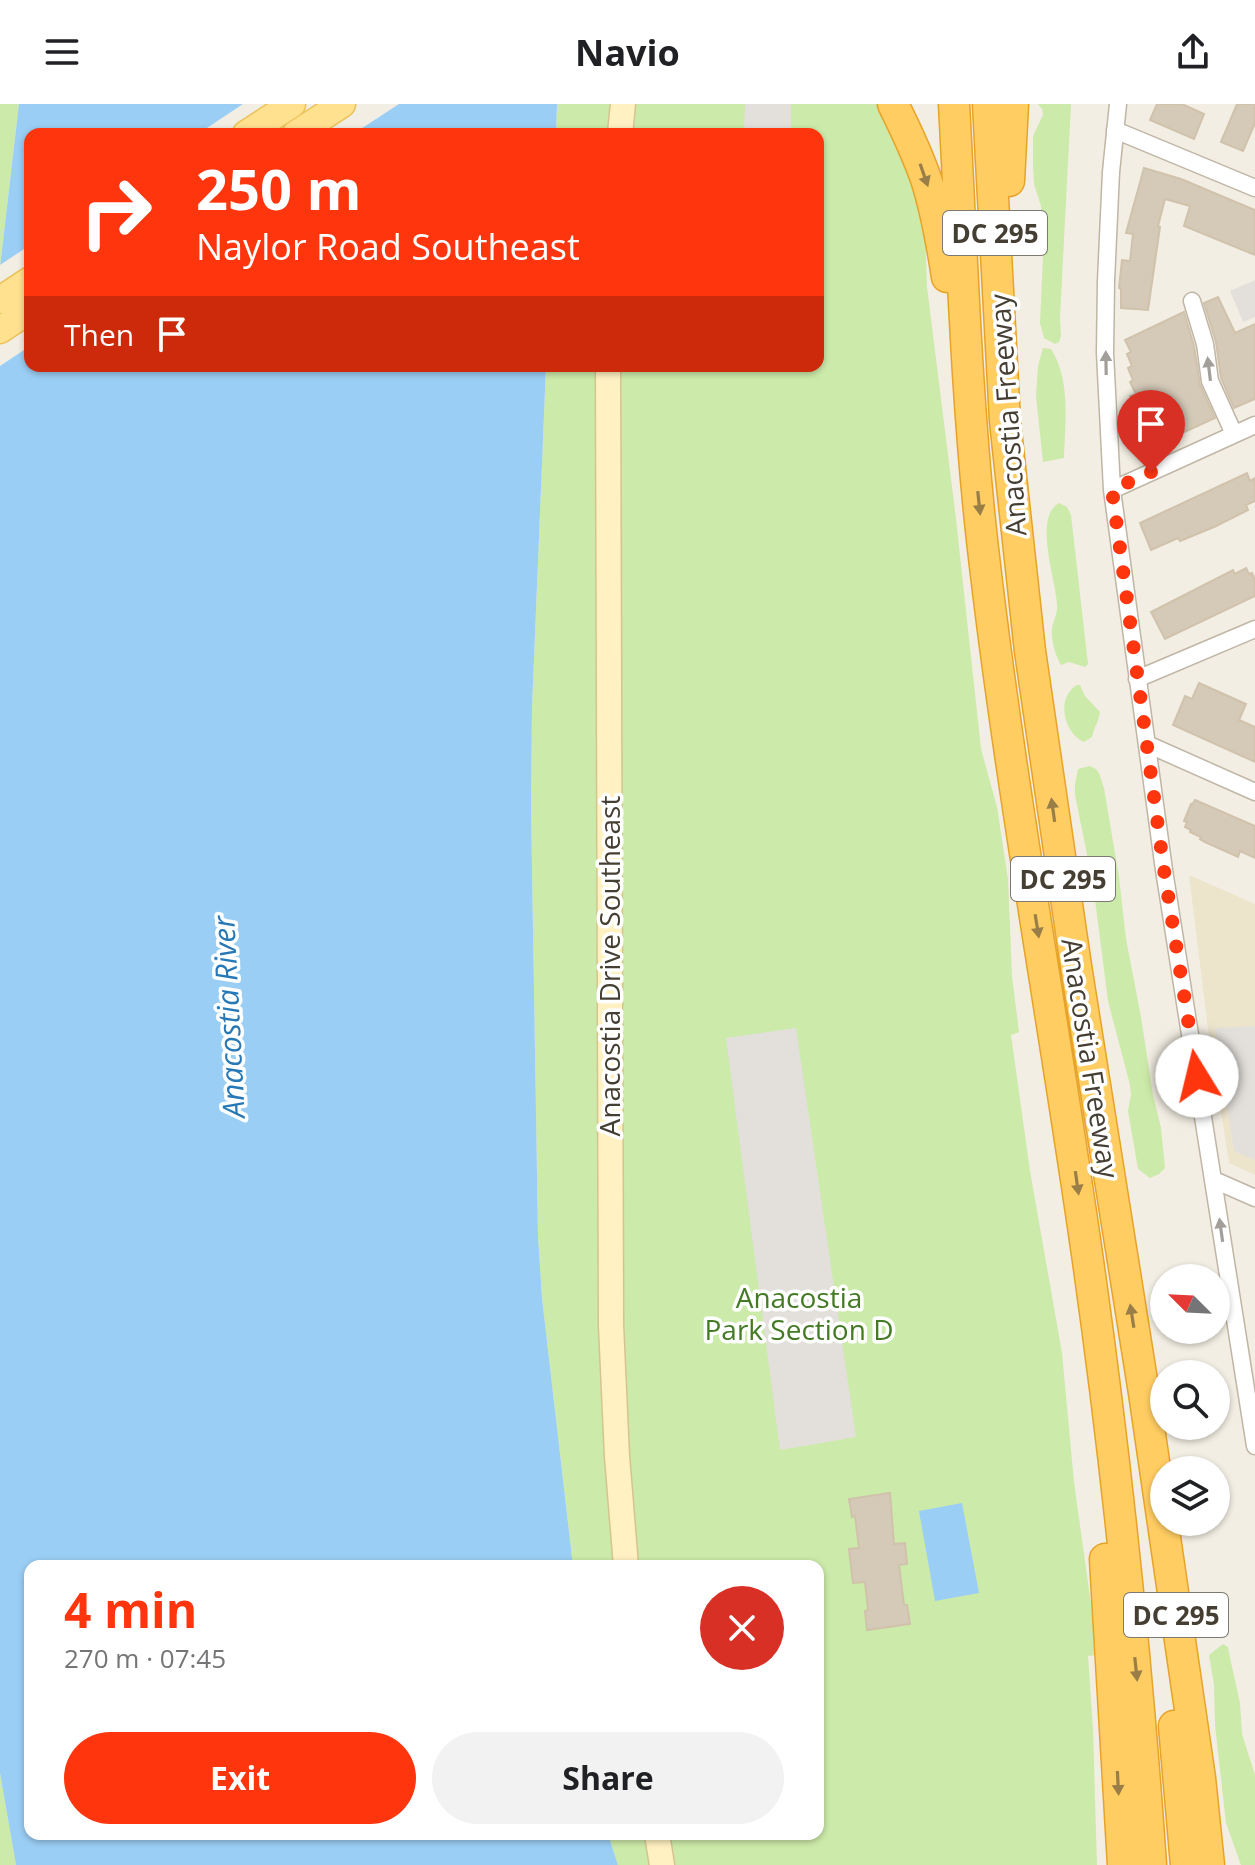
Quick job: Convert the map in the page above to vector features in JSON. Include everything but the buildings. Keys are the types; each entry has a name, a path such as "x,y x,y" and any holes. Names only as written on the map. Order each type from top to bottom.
{"highway":[{"path":"893,104 921,166 935,211 972,425"},
{"name":"Anacostia Freeway","path":"954,104 972,425 982,539 1003,698 1088,1258 1123,1546 1151,1865"},
{"name":"Anacostia Freeway","path":"988,104 1001,363 1010,479 1030,651 1144,1393 1200,1778 1209,1865"},
{"path":"1001,363 1013,104"},
{"path":"1088,1258 1123,1865"},
{"path":"1144,1393 1186,1865"}],"main road":[{"path":"255,128 292,104"},
{"path":"305,128 342,104"},
{"path":"0,330 15,295"}],"street":[{"path":"621,128 623,104"},
{"path":"1118,104 1105,317 1112,490 1166,883 1255,1446"},
{"path":"1115,130 1255,188"},
{"path":"1192,301 1205,344 1210,381 1234,434"},
{"name":"Anacostia Drive Southeast","path":"608,372 611,1325 626,1560"},
{"path":"1112,490 1255,425"},
{"path":"1137,679 1255,629"},
{"path":"1147,744 1255,792"},
{"path":"1214,1180 1255,1198"},
{"path":"658,1840 662,1865"}],"shaded area":[{"path":"745,104 791,104 791,128 744,128"},
{"path":"1255,280 1255,317 1243,322 1230,291"},
{"path":"1189,875 1255,904 1255,1175 1229,1163"},
{"path":"1255,1026 1255,1160 1234,1151 1215,1028"},
{"path":"796,1028 856,1437 780,1450 726,1038"}],"green space":[{"path":"0,104 19,104 0,267"},
{"name":"Anacostia Park Section D","path":"557,104 880,104 924,203 927,287 981,749 997,807 1008,879 1012,976 1019,1032 1011,1035 1030,1171 1062,1353 1074,1482 1098,1655 1088,1656 1097,1865 618,1865 610,1840 824,1840 824,1560 572,1560 542,1298 538,1236 531,806 546,372 824,372 824,128 556,128"},
{"path":"1038,104 1071,104 1061,336 1055,344 1044,338 1040,323 1043,256 1041,206 1034,184 1033,167 1033,136 1043,115"},
{"path":"1043,348 1051,349 1062,374 1066,416 1064,458 1043,462 1036,396"},
{"path":"1059,503 1067,507 1071,515 1088,664 1085,667 1069,662 1061,665 1053,643 1052,629 1057,604 1047,535 1051,510"},
{"path":"1077,685 1100,712 1092,737 1084,742 1071,731 1065,715 1066,698"},
{"path":"1090,766 1099,773 1104,788 1126,939 1161,1128 1165,1168 1150,1178 1138,1169 1128,1111 1130,1085 1108,1001 1093,884 1075,795 1078,769"},
{"path":"1223,1644 1228,1647 1240,1703 1242,1734 1255,1775 1255,1865 1241,1865 1226,1823 1209,1655"},
{"path":"0,1773 16,1865 0,1865"}],"water":[{"name":"Anacostia River","path":"19,104 557,104 556,128 24,128 24,372 546,372 531,806 538,1236 542,1298 572,1560 24,1560 24,1840 610,1840 618,1865 16,1865 0,1773 0,267"},
{"path":"962,1503 979,1593 935,1601 919,1511"}],"pier":[{"path":"243,104 399,104 362,128 207,128"},
{"path":"24,249 24,350 0,366 0,265"}],"route":[{"path":"1151,472 1112,490 1164,870 1197,1076"}]}
